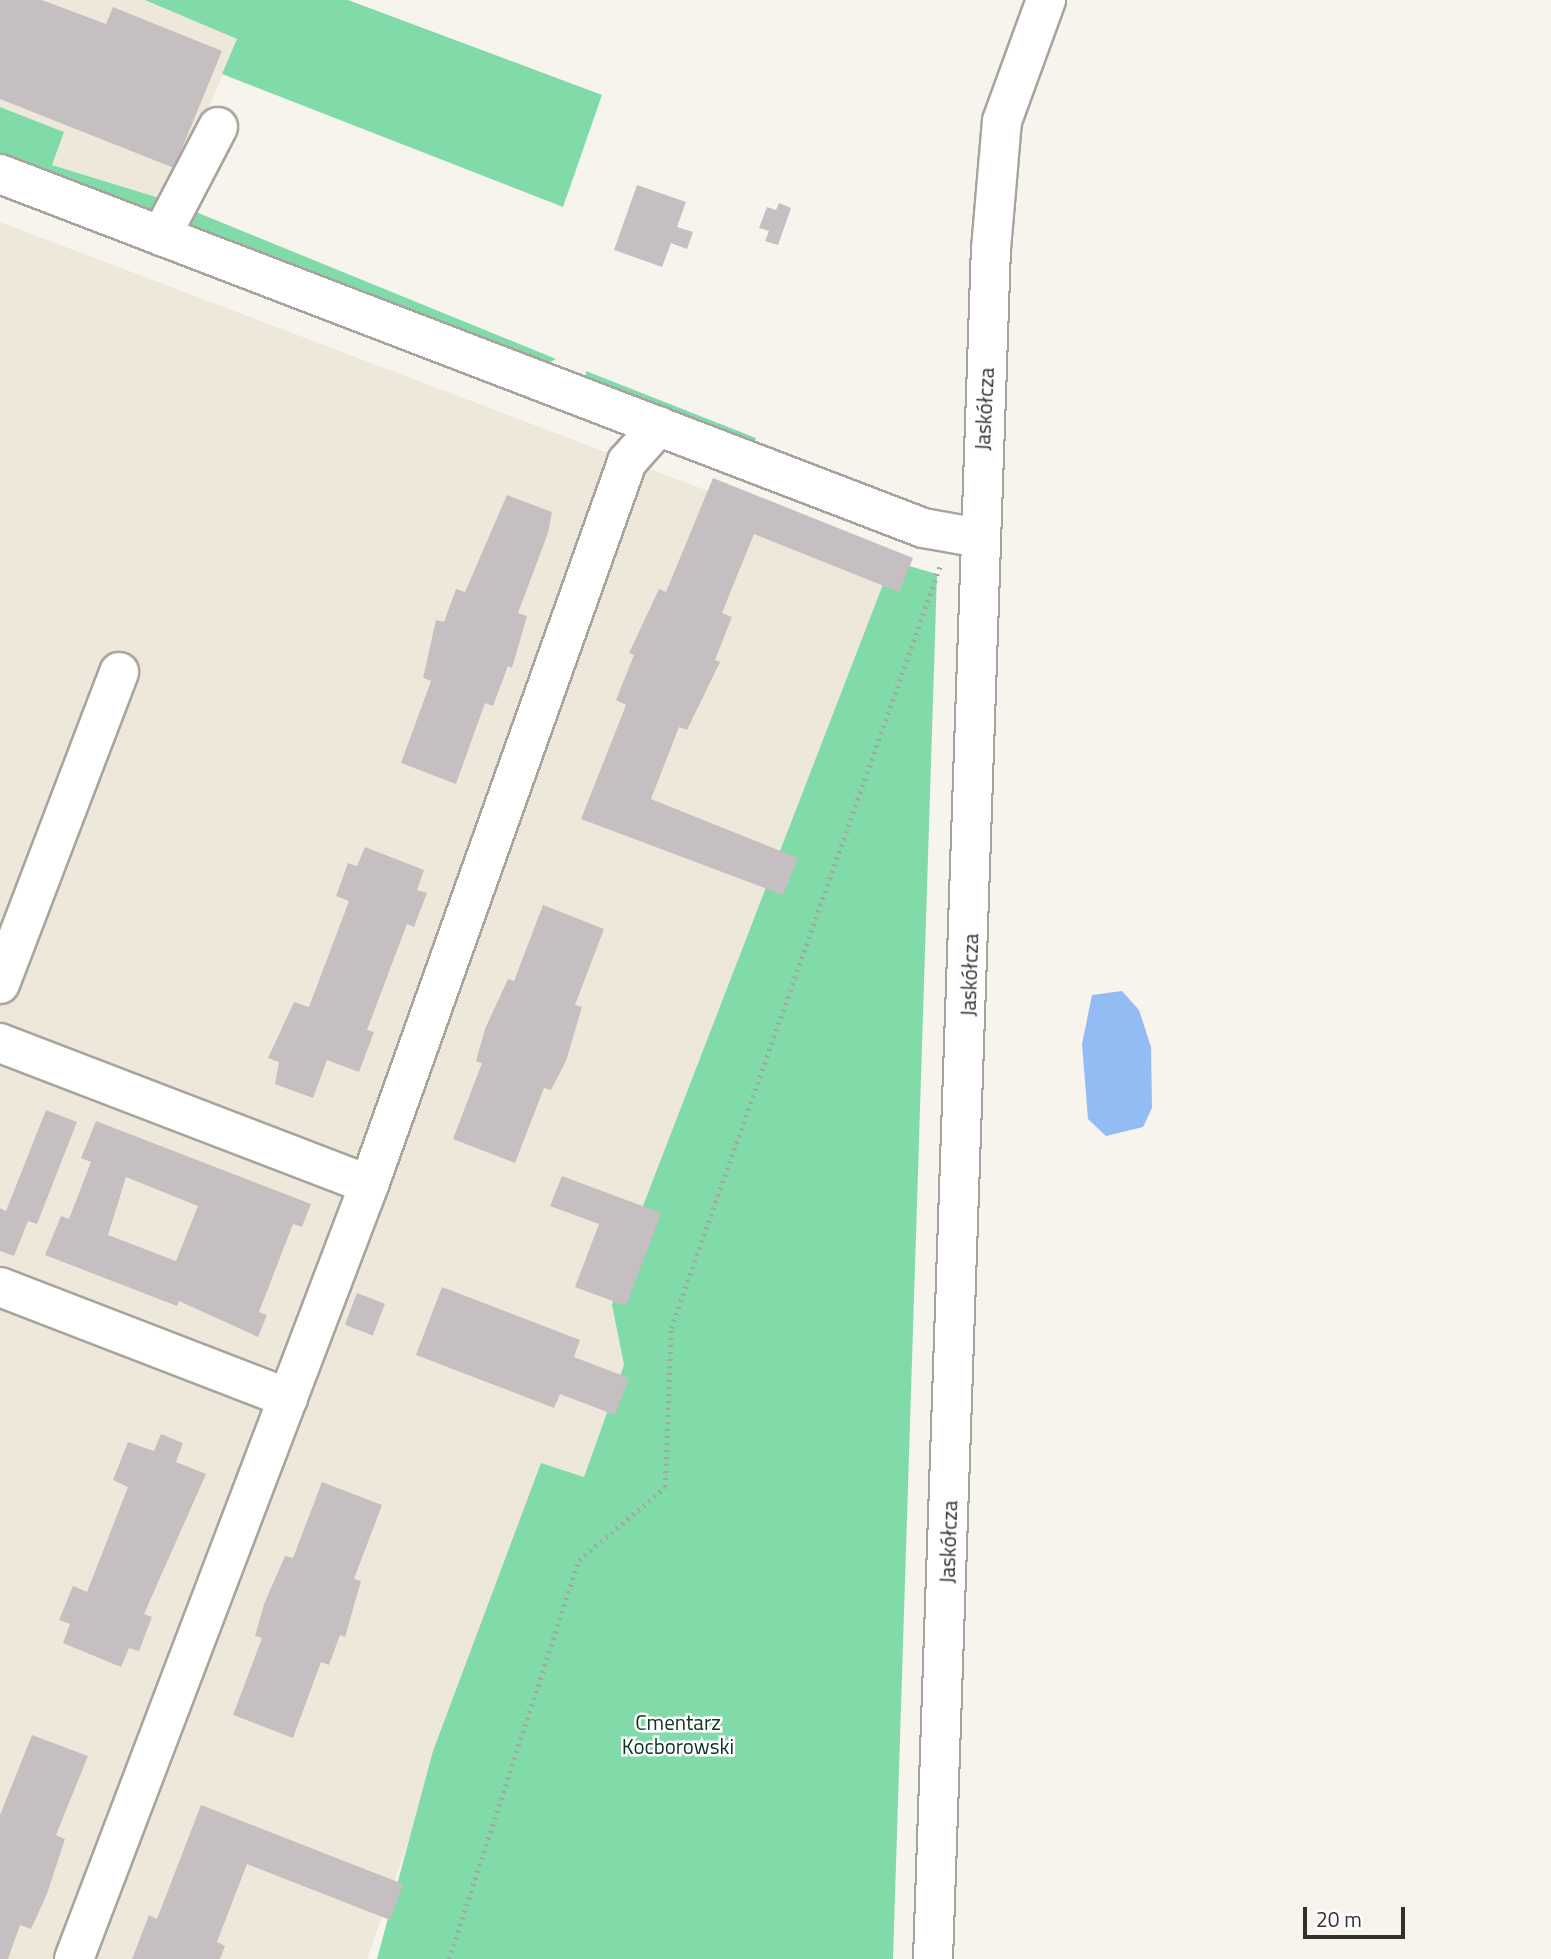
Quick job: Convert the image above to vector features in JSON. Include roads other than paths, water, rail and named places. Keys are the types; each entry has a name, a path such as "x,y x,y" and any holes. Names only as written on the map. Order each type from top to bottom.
{"street":[{"name":"Jaskółcza","path":"933,1959 974,859 965,537 1002,121 1046,0"},
{"path":"161,236 218,127"},
{"path":"0,174 659,426 965,537"},
{"path":"74,1959 369,1185 627,462 659,426"},
{"path":"0,984 119,672"},
{"path":"0,1043 369,1185"},
{"path":"0,1287 288,1398"}],"water":[{"path":"1122,991 1139,1010 1151,1047 1152,1108 1143,1127 1106,1136 1088,1119 1082,1044 1092,995"}],"park label":[{"name":"Cmentarz Kocborowski","path":"678,1734"}]}
